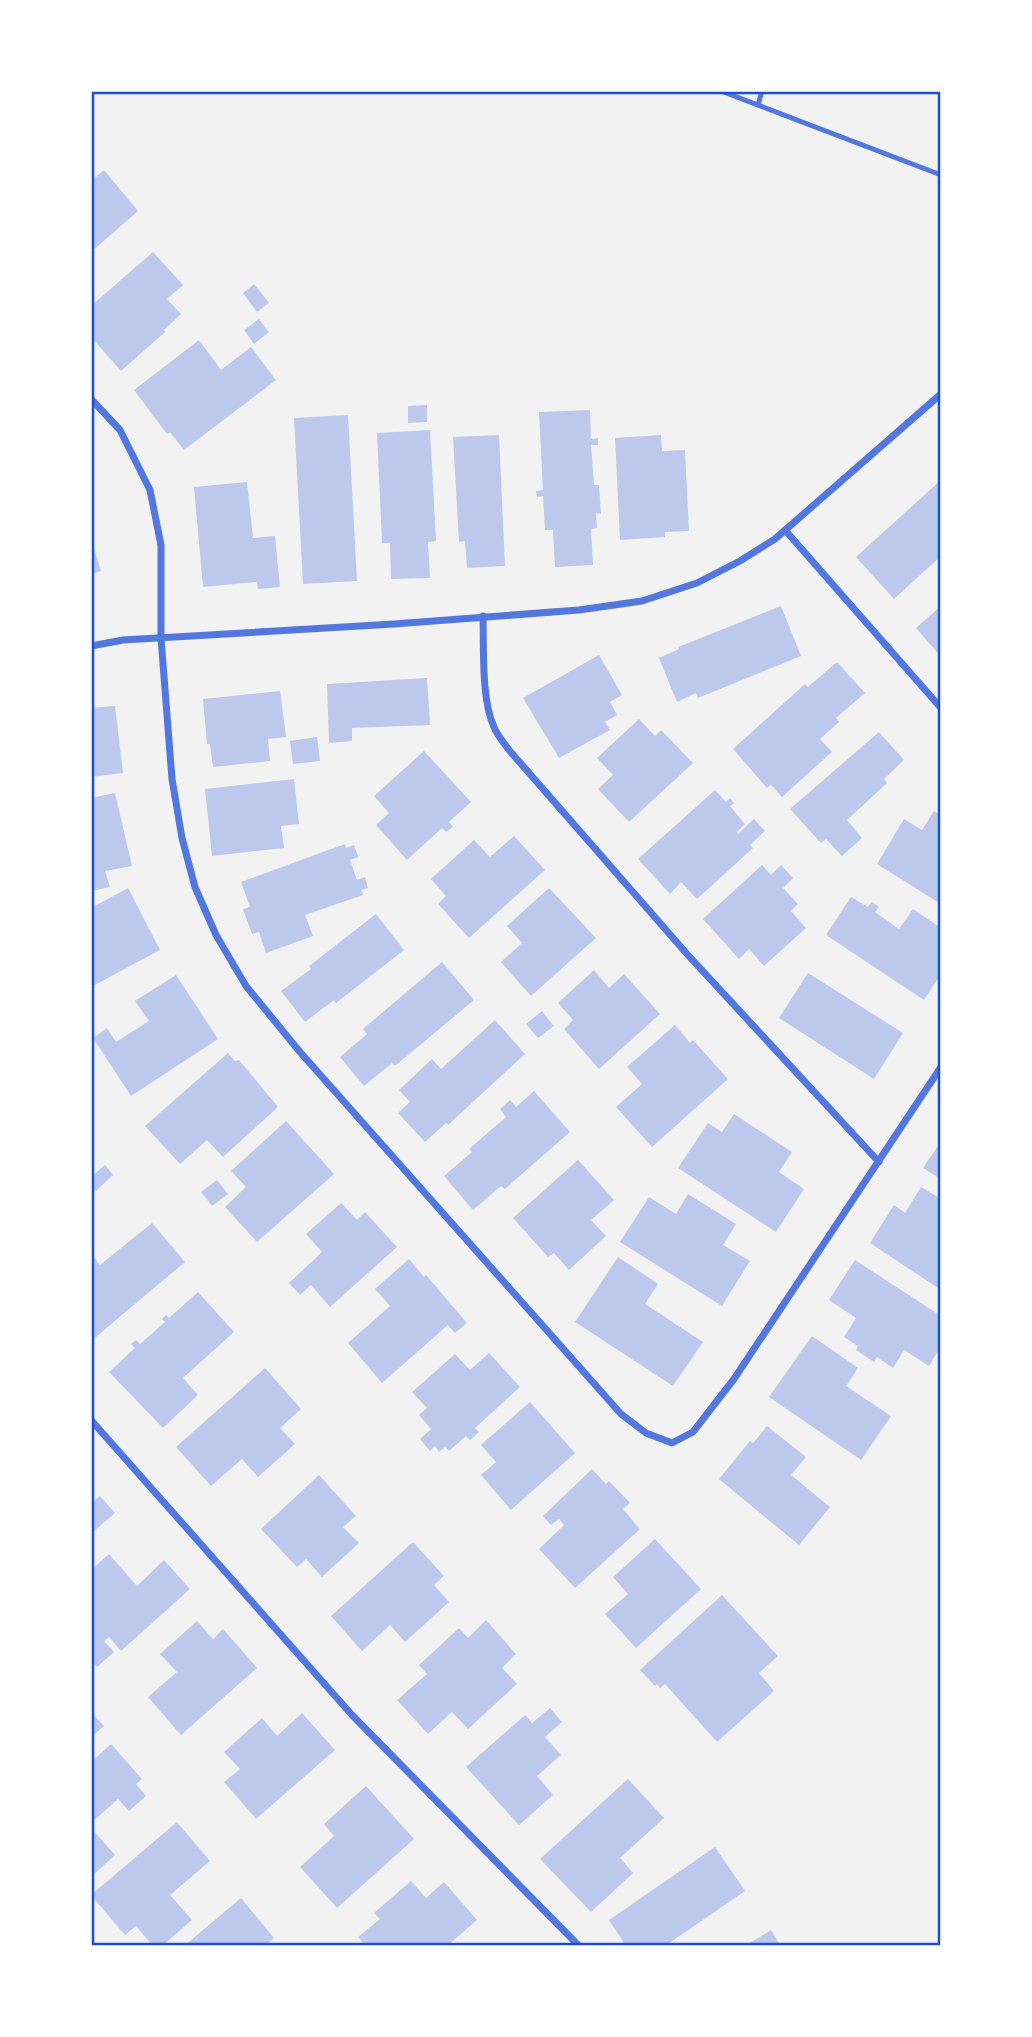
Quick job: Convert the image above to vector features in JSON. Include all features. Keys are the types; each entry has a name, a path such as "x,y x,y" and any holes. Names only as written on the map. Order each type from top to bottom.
{"street":[{"path":"91,646 123,640 579,610 642,601 697,583 758,550 785,530 941,394"},
{"path":"91,398 120,430 150,490 161,545 161,638 172,779 182,838 195,887 210,923 246,986 300,1052 621,1414 646,1433 672,1443 693,1432 734,1379 941,1067"},
{"path":"785,530 941,708"},
{"path":"483,616 489,707 494,727 509,750 687,954 879,1162"},
{"path":"91,1420 352,1715 579,1946"}],"lane":[{"path":"721,91 941,175"},
{"path":"758,105 762,91"}],"building":[{"path":"104,170 138,211 91,252 91,181"},
{"path":"153,252 183,285 167,299 181,314 121,371 91,337 91,306"},
{"path":"254,284 269,303 257,312 243,293"},
{"path":"259,319 269,332 254,344 244,330"},
{"path":"199,340 221,370 251,347 276,380 184,450 170,432 167,434 134,390"},
{"path":"427,405 427,422 408,423 408,406"},
{"path":"590,410 591,439 598,438 598,445 591,445 594,485 599,485 601,514 596,513 597,528 591,529 593,565 555,567 553,530 545,530 543,496 537,497 536,491 543,490 539,412"},
{"path":"348,415 357,581 303,584 294,418"},
{"path":"430,430 436,541 428,542 430,578 391,579 390,543 382,543 377,433"},
{"path":"499,435 505,566 467,568 465,541 459,542 453,437"},
{"path":"661,435 662,451 685,450 689,531 665,532 665,537 620,540 615,438"},
{"path":"941,480 941,556 894,599 856,557"},
{"path":"247,482 253,538 275,536 280,587 258,589 257,582 203,587 194,487"},
{"path":"91,539 101,571 91,574"},
{"path":"781,606 801,656 698,698 696,693 677,702 659,658 679,649 678,647"},
{"path":"941,606 941,657 916,628"},
{"path":"599,655 622,695 610,702 617,715 605,722 610,730 559,758 523,698"},
{"path":"837,662 865,693 836,718 839,722 820,739 832,752 782,797 771,785 767,788 733,749 805,684 808,687"},
{"path":"427,678 430,725 352,728 352,741 329,743 327,684"},
{"path":"280,691 286,737 268,739 270,761 213,767 210,744 207,744 203,699"},
{"path":"115,706 123,773 91,777 91,708"},
{"path":"639,719 655,736 661,730 693,763 629,822 598,789 613,775 597,758"},
{"path":"879,732 904,760 884,779 887,783 847,820 862,838 842,856 826,839 821,843 790,809"},
{"path":"317,737 320,761 293,764 290,741"},
{"path":"424,751 471,802 449,822 453,827 446,832 442,828 407,860 376,825 389,813 374,796"},
{"path":"294,779 299,824 281,826 284,848 212,856 205,789"},
{"path":"715,790 726,802 730,798 734,803 730,806 745,824 738,834 754,819 765,831 750,845 753,848 697,899 681,882 670,894 638,859"},
{"path":"115,793 132,866 105,871 110,887 91,891 91,798"},
{"path":"934,811 941,815 941,904 877,864 904,819 922,830"},
{"path":"514,836 545,870 469,938 438,904 446,896 431,879 474,840 490,857"},
{"path":"345,844 346,848 354,845 358,857 350,860 357,880 365,877 368,888 361,890 363,895 305,915 313,936 266,953 259,932 252,934 243,909 250,907 241,882"},
{"path":"762,865 771,875 781,865 793,878 783,888 798,904 791,911 806,928 764,966 749,949 739,959 703,919"},
{"path":"128,888 160,950 91,987 91,908"},
{"path":"549,888 596,938 531,996 501,962 522,943 507,926"},
{"path":"851,897 868,907 872,902 879,907 875,912 899,929 913,909 941,928 941,974 924,1000 826,935"},
{"path":"376,914 404,950 336,1003 334,1000 305,1022 281,991"},
{"path":"442,962 474,1000 395,1066 392,1063 364,1086 340,1057 367,1034 363,1029"},
{"path":"594,970 609,988 624,974 660,1014 599,1069 564,1029 573,1020 558,1003"},
{"path":"808,973 903,1033 874,1079 779,1018"},
{"path":"176,975 218,1039 131,1096 93,1038 107,1028 116,1042 149,1021 135,1001"},
{"path":"542,1011 554,1026 538,1038 526,1024"},
{"path":"495,1020 525,1054 448,1125 446,1123 425,1142 398,1113 410,1102 399,1090 432,1059 441,1069"},
{"path":"675,1025 690,1043 693,1040 728,1079 652,1147 616,1107 642,1084 627,1067"},
{"path":"228,1053 235,1061 239,1060 278,1107 223,1157 207,1140 180,1164 145,1126"},
{"path":"534,1091 570,1132 505,1189 501,1186 473,1210 444,1176 472,1152 469,1149 506,1117 500,1109 510,1100 516,1107"},
{"path":"734,1114 792,1152 779,1172 804,1189 776,1232 678,1168 708,1123 722,1132"},
{"path":"286,1121 334,1174 257,1242 225,1207 246,1187 231,1171"},
{"path":"941,1141 941,1179 923,1168"},
{"path":"578,1160 614,1200 591,1220 606,1236 569,1270 554,1253 548,1257 513,1218"},
{"path":"105,1165 113,1175 96,1191 91,1185 91,1177"},
{"path":"217,1180 228,1194 212,1206 201,1192"},
{"path":"921,1187 941,1199 941,1290 870,1243 894,1205 905,1213"},
{"path":"688,1194 736,1224 723,1245 750,1261 722,1306 620,1242 649,1197 676,1214"},
{"path":"341,1203 357,1220 365,1212 397,1247 330,1307 311,1285 300,1295 289,1283 322,1252 306,1234"},
{"path":"152,1223 185,1262 91,1341 91,1254 100,1265"},
{"path":"618,1257 658,1284 645,1304 703,1342 673,1386 575,1322"},
{"path":"409,1259 467,1323 455,1333 448,1325 382,1383 348,1343 390,1306 375,1289"},
{"path":"855,1260 941,1316 941,1346 929,1366 904,1350 893,1368 877,1357 874,1362 856,1350 858,1346 844,1337 856,1318 829,1300"},
{"path":"198,1292 234,1332 183,1378 198,1395 163,1428 109,1372 135,1348 131,1344 136,1340 140,1344 165,1322 162,1319 166,1315 169,1318"},
{"path":"812,1336 858,1368 846,1386 891,1416 861,1460 769,1397"},
{"path":"489,1353 520,1387 475,1428 479,1432 470,1440 466,1436 449,1451 445,1447 439,1452 435,1446 430,1451 420,1439 431,1429 419,1415 427,1408 412,1392 455,1354 470,1370"},
{"path":"265,1368 301,1409 280,1428 295,1444 258,1477 242,1459 211,1486 176,1447"},
{"path":"530,1402 575,1453 511,1510 481,1475 496,1462 481,1445"},
{"path":"767,1426 806,1457 791,1475 830,1507 799,1545 719,1479 750,1441 753,1443"},
{"path":"592,1469 606,1484 609,1481 630,1503 623,1509 640,1529 575,1588 539,1549 564,1525 559,1519 551,1525 543,1516"},
{"path":"319,1475 356,1516 343,1527 359,1543 322,1577 306,1559 297,1567 261,1529"},
{"path":"100,1496 115,1513 91,1534 91,1504"},
{"path":"655,1539 701,1589 636,1648 605,1614 628,1594 613,1577"},
{"path":"413,1542 444,1576 434,1585 449,1602 405,1642 390,1625 362,1651 331,1616"},
{"path":"109,1554 137,1586 164,1560 190,1589 121,1651 109,1637 104,1641 114,1652 97,1667 91,1661 91,1570"},
{"path":"722,1595 778,1656 759,1673 774,1691 717,1742 665,1684 660,1688 657,1684 655,1686 640,1670"},
{"path":"486,1620 516,1654 502,1668 517,1684 468,1729 452,1712 428,1734 397,1700 427,1674 419,1665 459,1628 468,1638"},
{"path":"197,1621 213,1639 223,1629 257,1668 181,1735 148,1697 177,1672 160,1654"},
{"path":"550,1708 562,1722 545,1737 561,1755 537,1776 553,1795 519,1825 466,1767 525,1715 532,1723"},
{"path":"91,1712 104,1726 91,1737"},
{"path":"302,1713 335,1750 256,1819 224,1782 240,1769 224,1752 262,1718 277,1736"},
{"path":"111,1744 142,1779 136,1784 146,1796 129,1811 118,1799 91,1823 91,1762"},
{"path":"628,1779 664,1818 620,1858 633,1873 591,1912 540,1859"},
{"path":"366,1786 414,1839 337,1908 300,1867 334,1836 324,1824"},
{"path":"177,1822 210,1861 170,1895 192,1920 162,1946 153,1946 136,1926 125,1935 91,1895"},
{"path":"91,1828 115,1855 91,1877"},
{"path":"715,1847 745,1891 665,1946 626,1946 609,1920"},
{"path":"411,1881 426,1898 444,1882 477,1920 447,1946 366,1946 358,1937 380,1919 374,1913"},
{"path":"241,1898 274,1938 265,1946 184,1946"},
{"path":"771,1930 781,1946 745,1946"}]}
